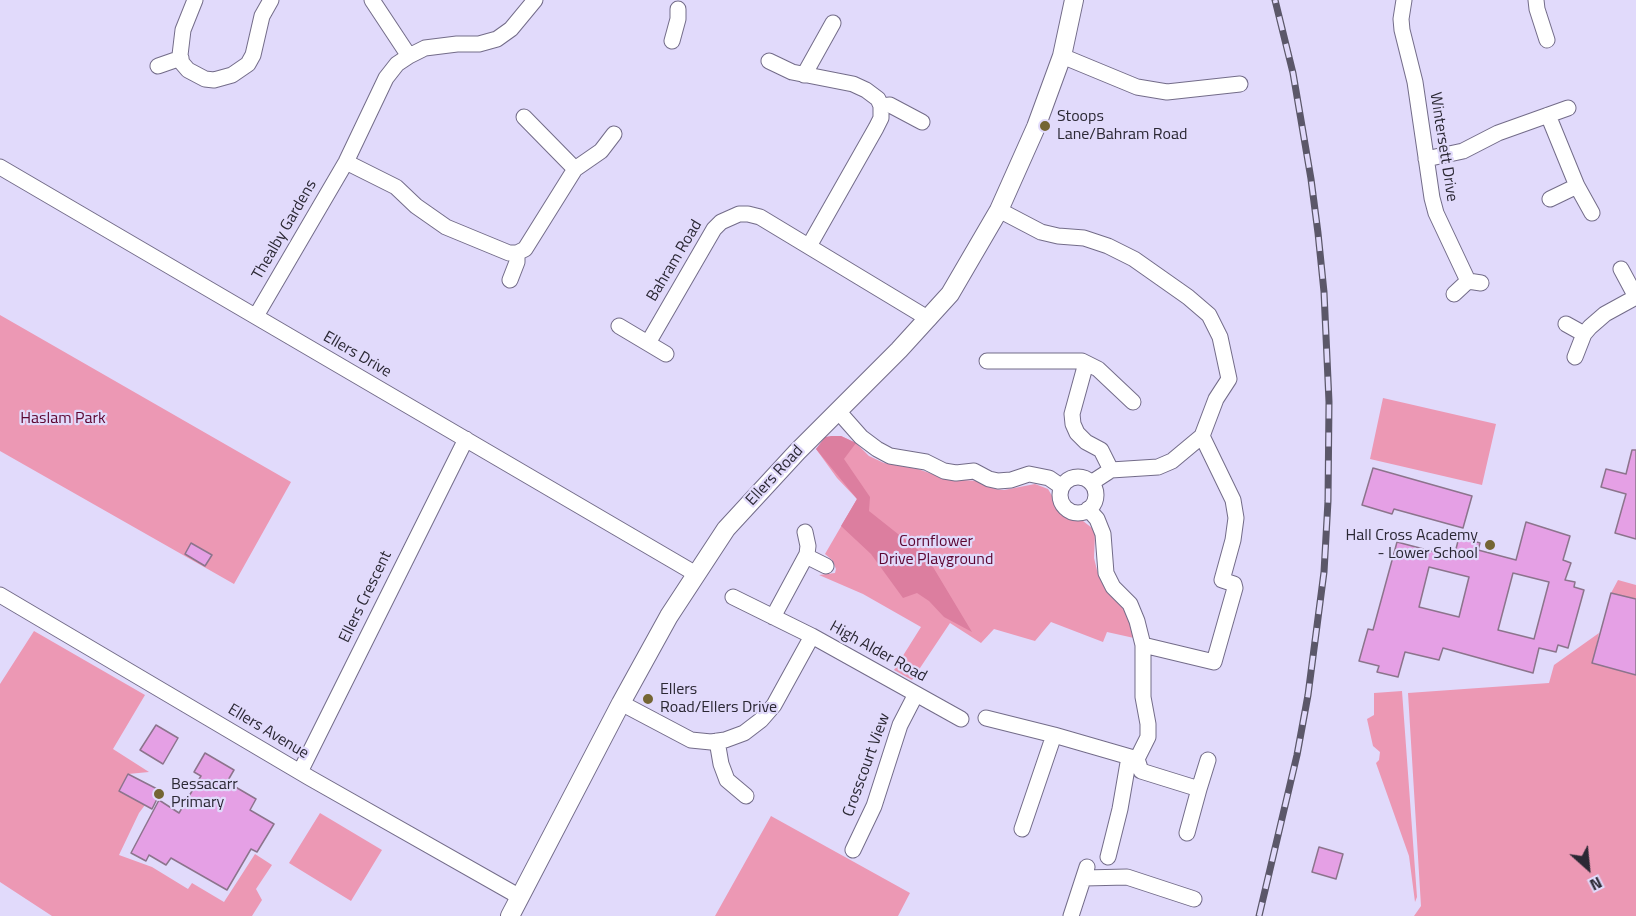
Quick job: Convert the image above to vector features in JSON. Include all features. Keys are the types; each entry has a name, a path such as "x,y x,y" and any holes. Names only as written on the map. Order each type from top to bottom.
{"street":[{"path":"195,0 183,30 180,46 181,58 188,70 205,79 223,79 240,71 248,64 253,55 262,16 271,0"},
{"path":"372,0 408,56"},
{"name":"Thealby Gardens","path":"256,316 346,162 386,78 397,64 425,48 479,44 497,39 511,29 535,0"},
{"name":"Ellers Road","path":"510,916 669,616 726,529 765,484 929,319 950,294 999,210 1036,127 1062,56 1074,0"},
{"name":"Wintersett Drive","path":"1404,0 1402,30 1414,82 1431,198 1436,213 1475,282 1454,294"},
{"path":"1536,0 1547,40"},
{"path":"672,41 678,19 679,3"},
{"path":"804,75 833,23"},
{"path":"1062,56 1137,87 1167,92 1240,84"},
{"path":"158,66 181,58"},
{"path":"769,61 792,72 853,84 878,99 881,106 881,118 876,128 809,246"},
{"path":"881,106 890,105 922,122"},
{"path":"1426,159 1463,152 1498,133 1568,108"},
{"path":"1548,115 1577,186 1592,213"},
{"path":"524,117 574,170"},
{"path":"346,162 396,187 416,206 446,227 508,253 517,253 525,249 574,170 601,151 614,134"},
{"name":"Ellers Drive","path":"0,167 696,573"},
{"path":"1550,199 1577,186"},
{"path":"999,210 1041,232 1058,237 1084,238 1125,255 1188,297 1209,315 1220,337 1229,379 1216,399 1202,436 1172,461 1158,467 1111,470 1091,483"},
{"name":"Bahram Road","path":"648,343 714,229 730,217 748,214 760,217 929,319"},
{"path":"510,280 517,262 517,253"},
{"path":"1575,357 1584,334 1605,314 1636,297 1621,269"},
{"path":"1566,324 1584,334"},
{"path":"619,326 666,354"},
{"path":"987,361 1073,360 1086,363 1098,369 1133,402"},
{"path":"1086,363 1072,414 1073,424 1082,437 1101,450 1111,470"},
{"path":"838,411 861,437 890,456 926,462 944,471 956,473 974,471 998,481 1011,480 1029,474 1048,478 1062,487"},
{"path":"1143,645 1214,662 1235,588 1234,584 1221,580 1233,540 1236,518 1233,500 1202,436"},
{"name":"Ellers Crescent","path":"300,772 466,439"},
{"path":"1076,477 1087,480 1091,483 1095,500 1088,509 1077,513 1066,509 1060,499 1062,487 1065,482 1076,477"},
{"path":"1088,509 1097,519 1103,534 1106,573 1113,587 1130,604 1137,621 1143,645 1143,698 1148,724 1148,737 1133,758 1108,857"},
{"path":"773,617 806,556 808,546 805,532"},
{"path":"806,556 826,566"},
{"name":"Ellers Avenue","path":"0,595 300,772 520,897"},
{"path":"733,597 812,636"},
{"name":"High Alder Road","path":"621,703 691,740 717,741 744,733 761,720 774,705 812,636 961,719"},
{"name":"Crosscourt View","path":"853,850 874,806 900,725 916,694"},
{"path":"986,718 1133,758 1141,771 1199,789"},
{"path":"1022,829 1054,735"},
{"path":"717,741 721,764 727,780 746,796"},
{"path":"1187,833 1208,760"},
{"path":"1071,916 1085,873 1127,877 1194,898"}],"green space":[{"name":"Haslam Park","path":"0,315 291,482 234,584 0,451"},
{"path":"1383,398 1496,424 1482,485 1370,459"},
{"name":"Cornflower Drive Playground","path":"841,436 856,443 869,456 884,463 918,469 946,479 979,481 995,489 1004,490 1035,484 1048,489 1061,511 1071,518 1083,521 1092,528 1095,534 1094,558 1097,570 1101,580 1120,603 1133,627 1134,638 1107,632 1103,642 1051,622 1035,641 994,629 981,643 950,623 912,680 894,670 921,627 863,594 819,575 835,573 836,569 832,560 825,554 857,499 837,478 816,449 822,442"},
{"path":"1618,580 1636,585 1636,599 1611,593"},
{"path":"34,631 145,695 113,749 149,772 128,774 119,791 145,805 119,855 152,867 188,889 192,883 224,902 255,854 272,865 256,889 262,900 252,916 52,916 0,882 0,684"},
{"path":"1599,633 1593,663 1636,675 1636,916 1414,916 1421,906 1408,693 1549,683 1554,665"},
{"path":"1402,691 1417,897 1415,902 1409,856 1376,763 1380,752 1373,746 1367,719 1374,715 1374,693"},
{"path":"320,813 382,850 351,901 289,863"},
{"path":"771,816 910,893 898,916 715,916"}],"shaded area":[{"path":"841,436 856,443 844,459 870,497 869,511 927,557 972,632 944,617 929,601 917,593 903,598 871,554 841,526 857,499 816,449 825,437"}],"building":[{"path":"1632,450 1636,450 1636,539 1615,533 1626,494 1601,487 1606,469 1626,474"},
{"path":"1373,468 1472,496 1463,528 1394,509 1392,514 1362,505"},
{"path":"1526,522 1570,536 1563,560 1571,563 1565,580 1575,582 1574,587 1584,590 1568,648 1558,645 1556,652 1539,648 1533,673 1443,648 1439,660 1405,652 1398,677 1377,672 1379,666 1359,661 1368,629 1373,630 1397,542 1454,557 1459,537 1480,543 1478,550 1516,560","holes":["1429,567 1469,577 1459,617 1419,607","1513,573 1549,582 1534,639 1498,630"]},
{"path":"191,543 212,555 205,566 185,554"},
{"path":"1611,593 1636,599 1636,675 1592,663"},
{"path":"156,725 178,738 163,764 140,750"},
{"path":"205,753 234,770 227,782 256,799 250,810 274,824 257,852 251,849 227,890 171,858 166,865 149,855 146,861 131,853 159,800 179,813 201,776 194,772"},
{"path":"128,774 161,791 152,809 119,791"},
{"path":"1319,847 1343,854 1336,879 1312,872"}],"railway":[{"path":"1259,916 1297,755 1308,695 1324,572 1328,501 1329,402 1324,292 1318,233 1293,73 1275,0"}],"place":[{"name":"Stoops Lane/Bahram Road","path":"1045,126"},
{"name":"Hall Cross Academy - Lower School","path":"1490,545"},
{"name":"Ellers Road/Ellers Drive","path":"648,699"},
{"name":"Bessacarr Primary","path":"159,794"}]}
